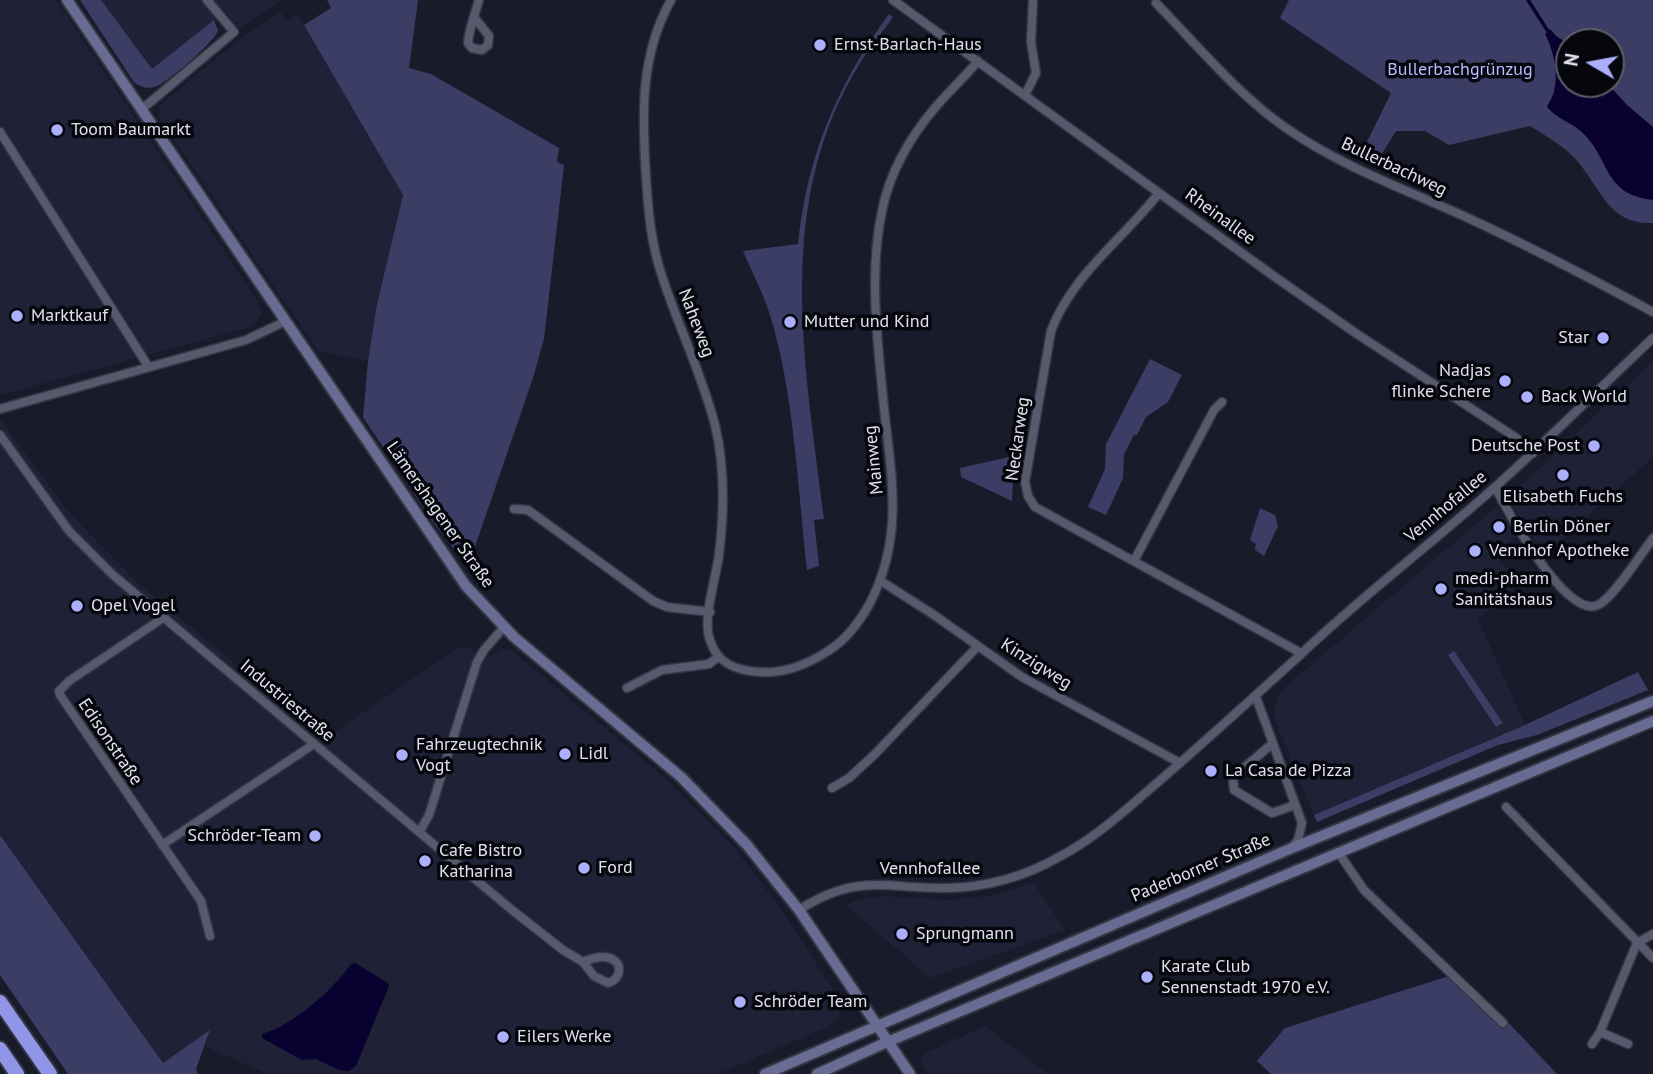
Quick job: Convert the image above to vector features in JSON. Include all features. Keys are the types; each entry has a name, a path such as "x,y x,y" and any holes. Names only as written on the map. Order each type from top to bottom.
{"highway":[{"path":"0,1002 50,1074"},
{"path":"0,1049 17,1074"}],"main road":[{"name":"Lämershagener Straße","path":"67,0 457,574 504,627 681,777 747,845 799,910 910,1074"},
{"name":"Paderborner Straße","path":"765,1074 1292,848 1653,701"},
{"path":"817,1074 887,1042 1653,721"}],"street":[{"path":"142,109 234,32 207,0"},
{"path":"474,17 480,0"},
{"name":"Naheweg","path":"671,0 655,34 646,77 643,113 645,156 653,243 659,267 700,377 715,425 720,453 722,531 708,621 709,638 718,657"},
{"name":"Rheinallee","path":"893,0 1357,334 1515,437 1533,453"},
{"path":"1025,95 1036,73 1031,42 1033,0"},
{"name":"Bullerbachweg","path":"1156,3 1237,88 1271,118 1310,144 1360,170 1485,226 1653,312"},
{"name":"Mainweg","path":"718,657 733,667 750,671 783,671 802,665 834,648 847,636 864,614 881,581 890,552 894,516 875,297 876,244 882,209 888,186 912,140 934,109 978,61"},
{"path":"0,132 148,366"},
{"name":"Neckarweg","path":"1159,193 1079,281 1055,319 1024,482 1028,496 1035,507 1301,653"},
{"path":"0,409 246,340 285,321"},
{"name":"Vennhofallee","path":"799,910 834,891 851,886 880,884 944,888 995,884 1032,872 1063,856 1108,825 1256,697 1301,653 1533,453 1653,338"},
{"path":"1134,561 1214,410 1222,402"},
{"name":"Industriestraße","path":"0,435 69,531 113,575 555,944 583,961"},
{"path":"1494,487 1519,532 1545,568 1570,596 1581,604 1598,605 1609,596 1653,538"},
{"path":"514,509 528,510 653,601 667,607 710,612"},
{"name":"Kinzigweg","path":"881,581 1022,677 1180,763"},
{"name":"Edisonstraße","path":"163,618 69,681 59,691 201,901 210,936"},
{"path":"420,831 429,815 477,663 484,650 504,627"},
{"path":"832,788 849,778 866,762 978,646"},
{"path":"628,688 662,670 709,664 718,657"},
{"path":"1256,697 1301,823 1298,840 1292,848"},
{"path":"162,845 314,744"},
{"path":"1272,744 1233,777 1234,790 1272,813 1295,805"},
{"path":"1506,807 1653,958"},
{"path":"1338,852 1364,890 1503,1023"},
{"path":"1592,1044 1600,1032 1637,943 1653,934"},
{"path":"1600,1032 1628,1044"}],"shaded area":[{"path":"0,0 56,0 255,297 262,312 254,326 0,395"},
{"path":"101,0 282,0 239,28 225,12 152,70"},
{"path":"281,12 286,21 297,13 403,195 377,304 368,361 318,351 159,118 160,107 166,100 245,35"},
{"path":"1550,29 1555,35 1555,69 1553,54 1545,34"},
{"path":"1555,84 1555,98 1621,98 1653,127 1653,200 1636,196 1615,182 1589,140 1547,107"},
{"path":"1653,361 1653,457 1544,555 1510,502 1511,495"},
{"path":"0,419 71,515 136,581 324,739 458,648 469,648 487,658 502,649 511,650 665,778 734,847 784,913 843,1006 837,1019 827,1027 718,1074 268,1074 206,1047 209,1031 163,1063 0,835"},
{"path":"1497,506 1516,536 1496,555 1520,583 1478,619 1525,725 1314,815 1275,720 1278,696 1285,687"},
{"path":"1033,882 1065,930 930,978 846,905 881,896 950,900 996,895"},
{"path":"355,963 389,986 356,1066 349,1071 339,1070 316,1059 302,1060 262,1038 262,1034 299,1015"},
{"path":"985,1026 1048,1074 928,1074 920,1059 925,1053"}],"green space":[{"path":"80,0 101,0 152,69 214,20 218,31 200,52 169,78 155,87 144,87 134,82"},
{"path":"327,0 418,0 409,68 431,74 559,148 557,162 564,165 544,339 468,567 432,521 363,417 377,304 403,195 304,25 331,8"},
{"name":"Bullerbachgrünzug","path":"1289,0 1653,0 1653,223 1638,222 1616,212 1573,156 1530,126 1449,145 1425,131 1396,131 1375,165 1359,158 1391,93 1280,18"},
{"path":"889,14 893,17 862,60 834,114 815,169 805,226 802,284 804,343 824,519 814,520 819,566 807,570 785,376 770,315 743,251 798,244 809,181 827,123 854,68"},
{"path":"1150,359 1182,375 1168,402 1146,417 1137,435 1134,435 1124,454 1123,478 1106,515 1088,507 1105,469 1106,444"},
{"path":"1014,456 1012,501 961,477 960,468"},
{"path":"1260,508 1275,515 1278,526 1264,556 1255,550 1256,544 1250,540"},
{"path":"1454,651 1503,723 1496,727 1448,655"},
{"path":"1638,672 1648,690 1537,735 1498,745 1317,822 1314,815 1525,725"},
{"path":"0,835 163,1063 210,1030 196,1069 198,1074 68,1074 0,975"},
{"path":"1449,976 1483,1008 1489,1002 1557,1074 1271,1074 1257,1061 1285,1028"}],"waterway":[{"path":"1528,0 1549,33"}],"place":[{"name":"Ernst-Barlach-Haus","path":"820,45"},
{"name":"Toom Baumarkt","path":"57,130"},
{"name":"Marktkauf","path":"17,316"},
{"name":"Mutter und Kind","path":"790,322"},
{"name":"Star","path":"1603,338"},
{"name":"Nadjas flinke Schere","path":"1505,381"},
{"name":"Back World","path":"1527,397"},
{"name":"Deutsche Post","path":"1594,446"},
{"name":"Elisabeth Fuchs","path":"1563,475"},
{"name":"Berlin Döner","path":"1499,527"},
{"name":"Vennhof Apotheke","path":"1475,551"},
{"name":"medi-pharm Sanitätshaus","path":"1441,589"},
{"name":"Opel Vogel","path":"77,606"},
{"name":"Lidl","path":"565,754"},
{"name":"Fahrzeugtechnik Vogt","path":"402,755"},
{"name":"La Casa de Pizza","path":"1211,771"},
{"name":"Schröder-Team","path":"315,836"},
{"name":"Cafe Bistro Katharina","path":"425,861"},
{"name":"Ford","path":"584,868"},
{"name":"Sprungmann","path":"902,934"},
{"name":"Karate Club Sennenstadt 1970 e.V.","path":"1147,977"},
{"name":"Schröder Team","path":"740,1002"},
{"name":"Eilers Werke","path":"503,1037"}]}
